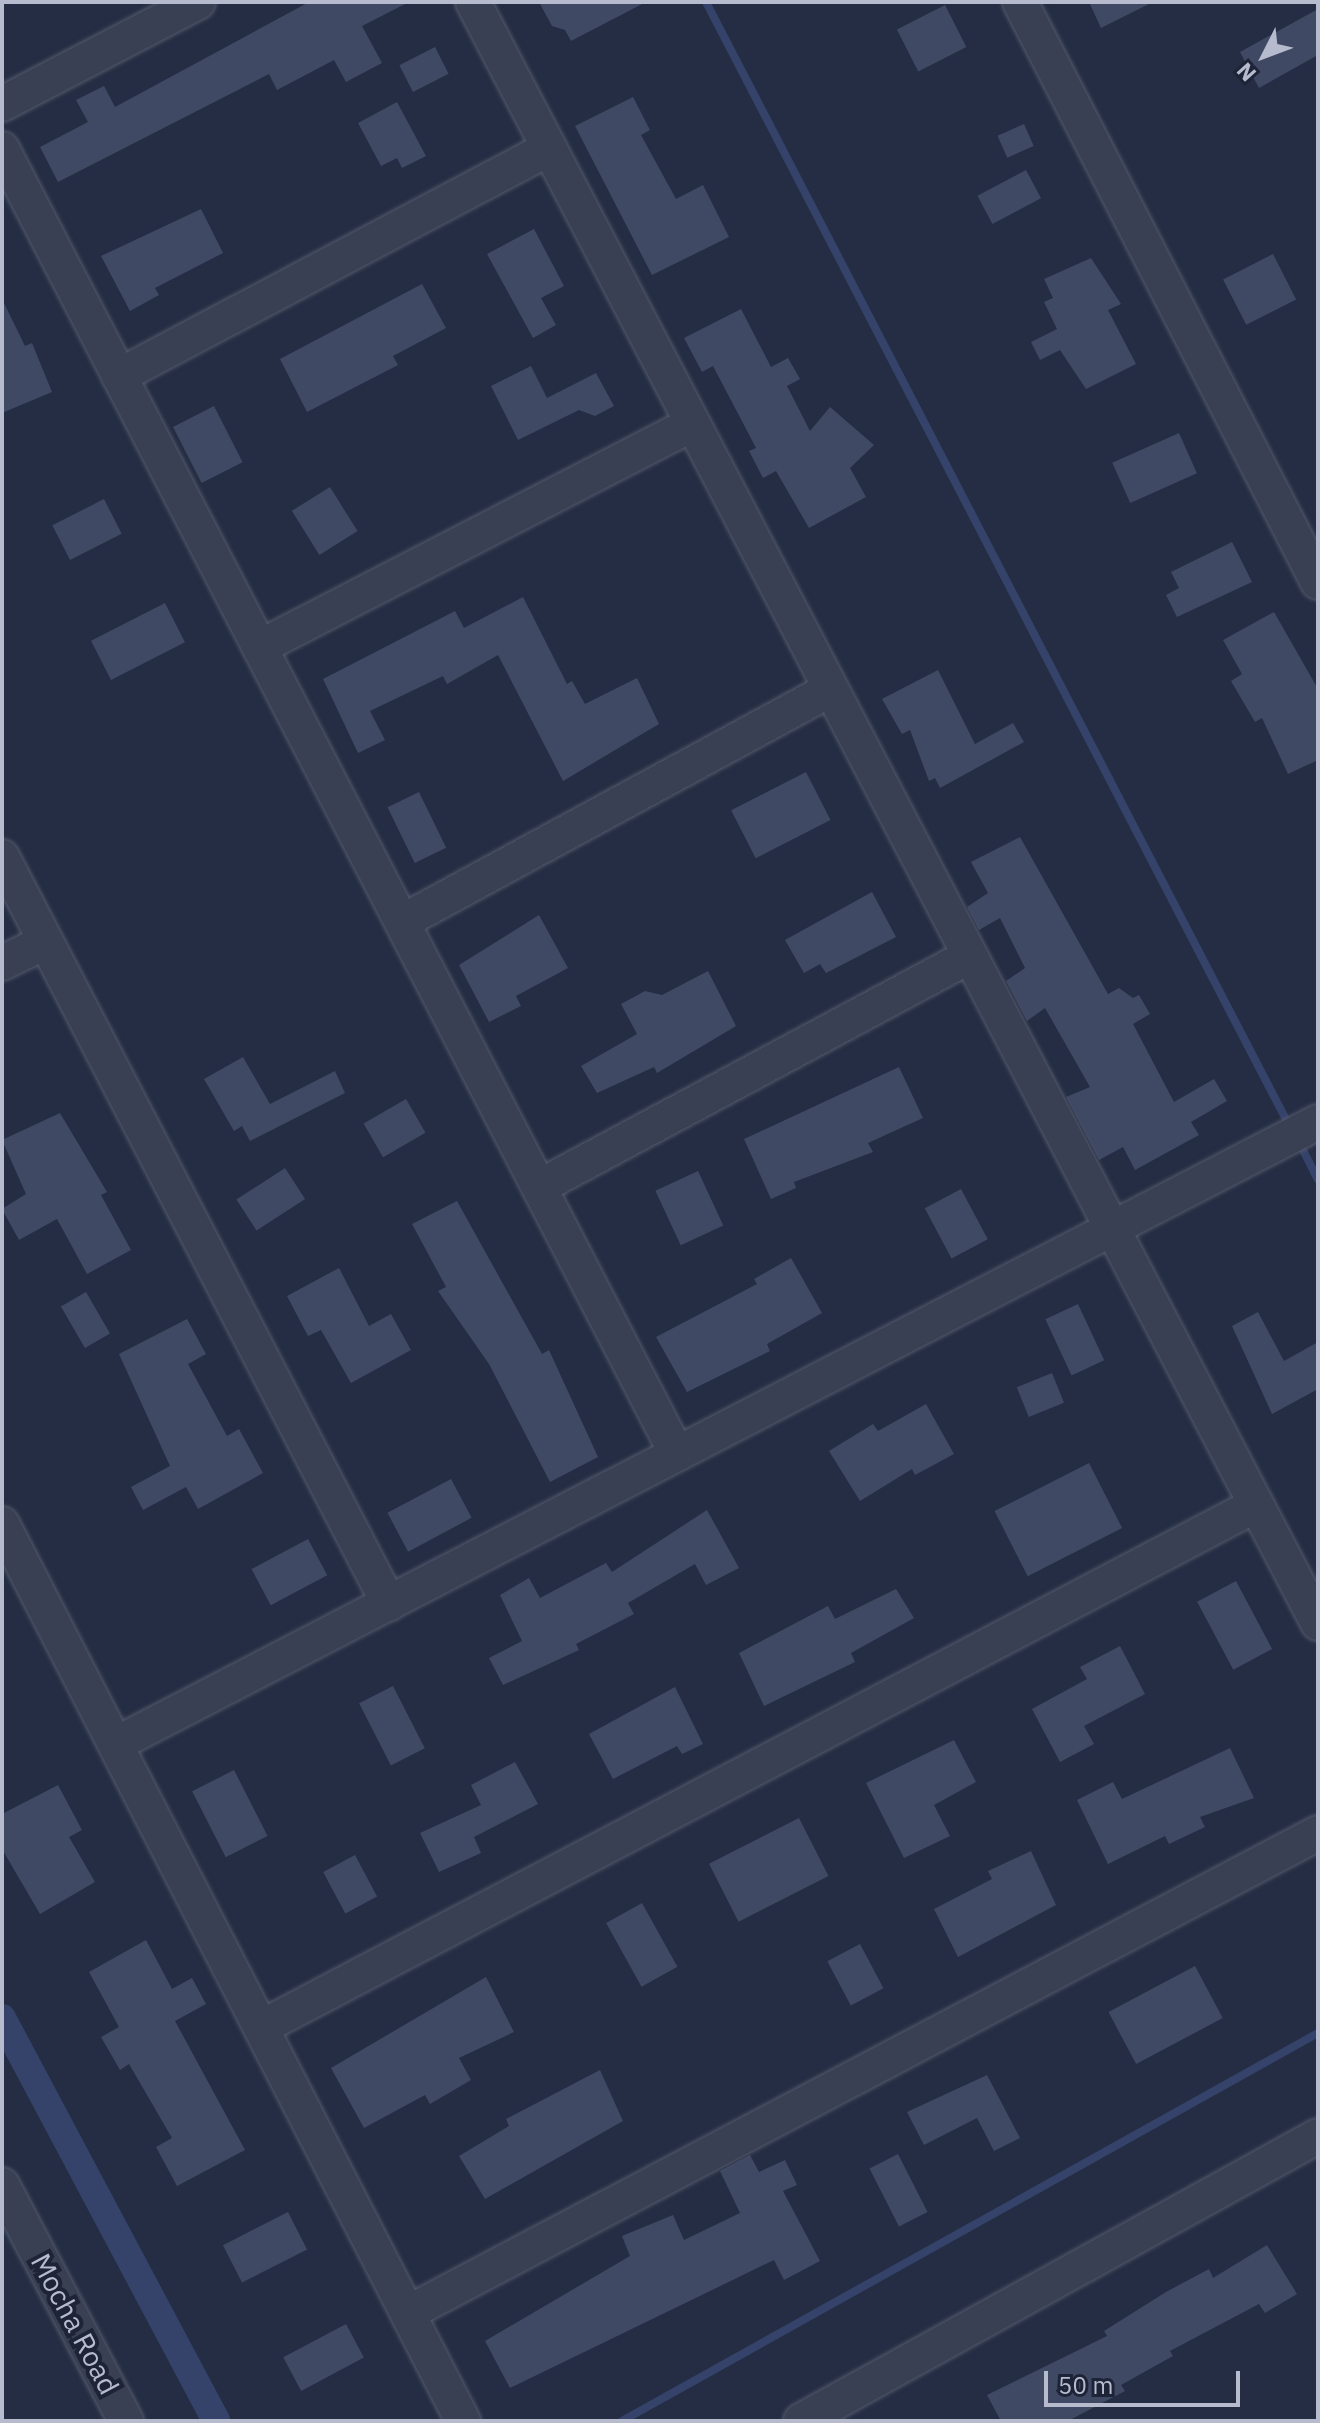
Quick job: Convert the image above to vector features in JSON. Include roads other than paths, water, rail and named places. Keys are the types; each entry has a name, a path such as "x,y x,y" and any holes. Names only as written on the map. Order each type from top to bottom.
{"street":[{"path":"2,104 198,2"},
{"path":"473,2 1318,1623"},
{"path":"1020,2 1318,582"},
{"path":"119,376 549,148"},
{"path":"2,149 677,1454"},
{"path":"260,647 691,425"},
{"path":"402,922 830,690"},
{"path":"2,857 389,1604"},
{"path":"2,963 45,942"},
{"path":"539,1187 970,956"},
{"path":"118,1743 1318,1122"},
{"path":"262,2027 1256,1505"},
{"path":"2,1524 118,1743 463,2421"},
{"path":"408,2313 1318,1833"},
{"path":"801,2421 1318,2136"},
{"name":"Mocha Road","path":"2,2185 126,2421"}],"waterway":[{"path":"706,2 1290,1127"},
{"path":"1299,1142 1318,1180"},
{"path":"2,2018 216,2421"},
{"path":"622,2421 1318,2033"}]}
